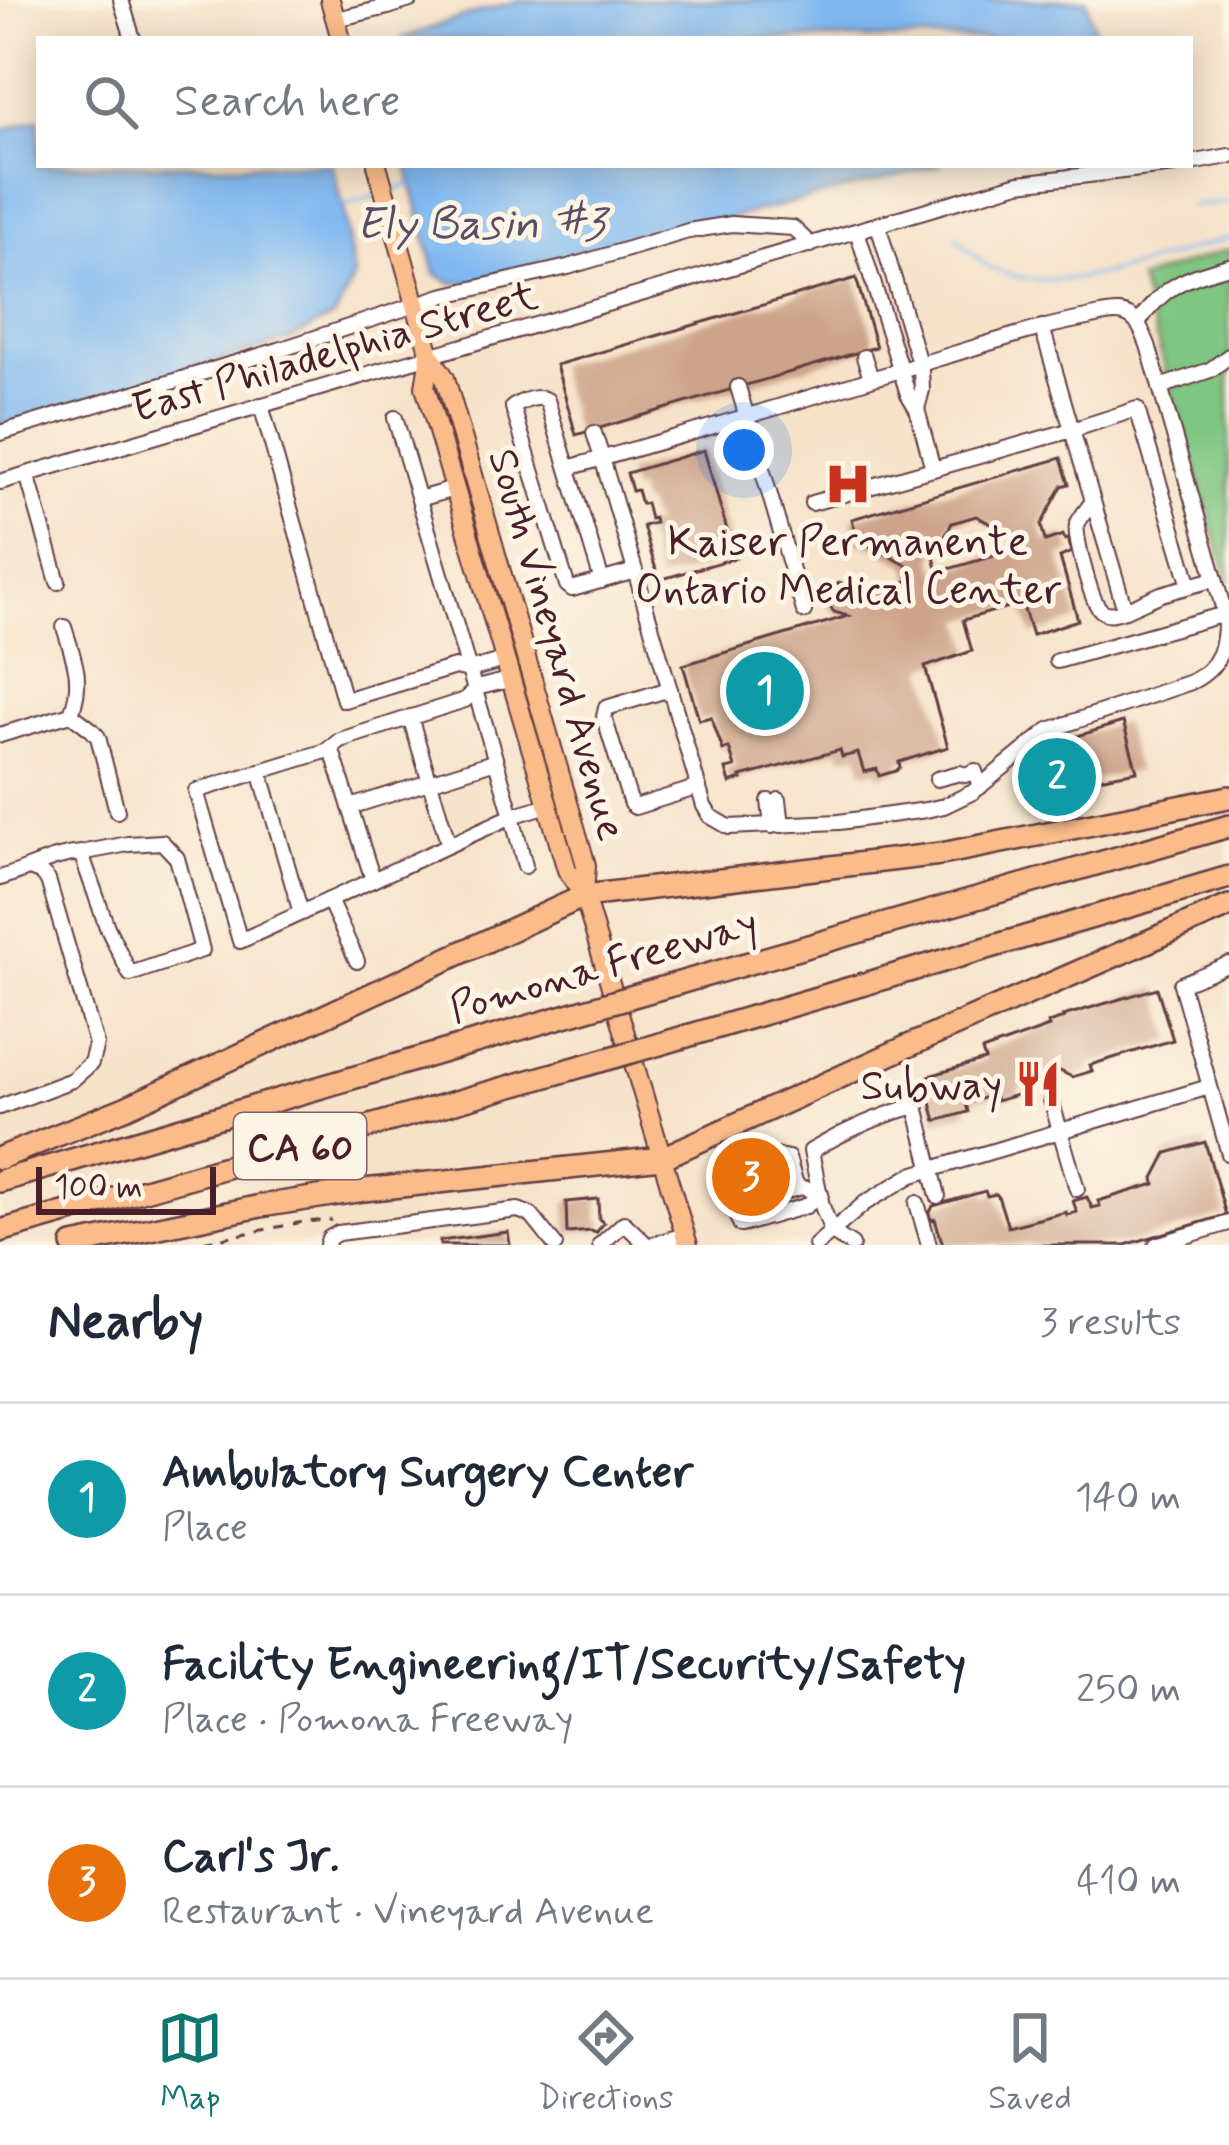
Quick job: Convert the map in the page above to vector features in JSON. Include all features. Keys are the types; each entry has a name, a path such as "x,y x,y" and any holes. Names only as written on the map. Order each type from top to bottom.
{"highway":[{"path":"0,1158 125,1108 584,896 940,854 1229,797"},
{"name":"Pomona Freeway","path":"0,1180 1229,826"},
{"name":"CA 60","path":"0,1231 1229,877"},
{"path":"74,1245 364,1190 662,1158 1229,906"}],"main road":[{"name":"South Vineyard Avenue","path":"379,172 430,355 446,382 586,865 584,896"},
{"name":"South Vineyard Avenue","path":"430,355 425,388 567,870 584,896"},
{"path":"584,896 686,1240"}],"street":[{"path":"121,0 132,36"},
{"path":"336,19 410,0"},
{"path":"1193,162 1229,156"},
{"name":"East Philadelphia Street","path":"0,482 1019,183 1149,168"},
{"path":"0,433 442,296 568,267 688,231 732,224 793,228 811,245"},
{"path":"878,225 920,364 922,390 917,409"},
{"path":"857,231 933,469"},
{"path":"1138,323 1171,286 1229,266"},
{"path":"568,468 602,458 746,416 1042,327 1111,314 1128,316 1138,323 1160,387 1225,614 1221,656 1202,676 1173,689 1062,724 1031,742 980,787 944,806 838,822 720,824 704,806 602,458 594,433"},
{"path":"1042,327 1125,610"},
{"path":"1160,387 1210,370 1229,356"},
{"path":"863,357 871,378"},
{"path":"738,387 804,611"},
{"path":"602,580 547,400 513,407 567,585 572,589 635,571"},
{"path":"261,405 344,700 455,667 469,670 504,660"},
{"path":"812,502 1137,409 1190,586"},
{"path":"395,418 525,866"},
{"path":"27,474 58,582"},
{"path":"419,499 454,489"},
{"path":"1093,501 1076,530 1096,606 1102,612 1125,610 1215,579"},
{"path":"1057,662 1225,614"},
{"path":"64,627 79,675 79,695 71,714"},
{"path":"509,680 476,688 464,700 340,740 331,747 196,790 240,941 512,816 548,805"},
{"path":"670,689 607,708 604,717 635,807 699,787"},
{"path":"0,735 71,714"},
{"path":"71,714 98,737 117,811"},
{"path":"410,717 448,845"},
{"path":"331,747 374,880"},
{"path":"350,807 496,761"},
{"path":"260,771 301,913"},
{"path":"965,775 975,771 980,787"},
{"path":"774,800 777,825"},
{"path":"0,878 32,869 52,856 162,842 177,858 202,950 130,974 107,927 81,853"},
{"path":"0,1107 72,1080 92,1063 96,1044 48,880 32,869"},
{"path":"329,900 357,961"},
{"path":"1229,964 1180,984 1229,1154"},
{"path":"816,1245 884,1190 931,1169 1209,1087"},
{"path":"1051,1100 1077,1189"},
{"path":"852,1245 832,1232 811,1151 916,1106 938,1196"},
{"path":"797,1188 788,1158 775,1154 759,1156 718,1178 718,1193 741,1225 806,1206 821,1194"},
{"path":"735,1213 740,1205 797,1188 821,1194"},
{"path":"917,1203 929,1245"},
{"path":"327,1245 338,1234 518,1210 531,1216 555,1245"},
{"path":"600,1245 624,1223 649,1245 686,1240"},
{"path":"1156,1245 1229,1223"}],"path":[{"path":"187,1245 332,1220"}],"green space":[{"path":"1229,249 1229,583 1139,280"}],"water":[{"path":"521,0 1086,0 1096,36 409,36"},
{"path":"36,120 36,168 333,168 354,277 335,316 289,340 0,426 0,131"},
{"name":"Ely Basin #3","path":"408,168 930,168 474,282 452,283 435,273"}],"building":[{"path":"856,278 876,347 576,435 556,365"},
{"path":"704,450 735,558 659,580 643,526 655,523 654,518 650,519 637,490 632,491 627,473"},
{"path":"1061,458 1069,484 1062,486 1041,525 1045,541 1063,535 1068,539 1072,552 1060,557 1078,620 1032,635 1022,603 963,620 972,651 925,667 948,747 899,762 896,771 879,776 877,769 864,772 858,753 842,757 840,750 730,783 726,769 735,767 729,748 723,750 711,717 699,720 683,665 848,616 834,612 827,603 828,591 839,583 851,584 859,595 911,580 906,565 865,543 859,545 852,519","holes":["976,516 1010,534 1015,550 938,572 934,557 952,523"]},
{"path":"1123,722 1137,771 1049,787 1043,770 1065,764 1058,742"},
{"path":"1157,988 1173,1040 1090,1065 1092,1071 1072,1077 1060,1071 1053,1074 1055,1081 1032,1088 1031,1080 1022,1084 1017,1095 966,1103 968,1112 936,1121 926,1085 932,1083 929,1076 985,1060 982,1051 1049,1027 1048,1023 1063,1016"},
{"path":"1205,1142 1226,1215 1125,1245 943,1245 929,1214 933,1206 985,1191 987,1196 998,1196 1008,1227 1067,1215 1077,1212 1073,1201 1087,1197 1092,1208 1100,1206 1098,1201 1155,1184 1167,1153"},
{"path":"766,1158 773,1183 733,1195 729,1174"},
{"path":"598,1199 599,1219 604,1223 596,1233 567,1233 566,1202"},
{"path":"508,1232 510,1245 440,1245 440,1241"}],"waterway":[{"path":"391,191 412,184"},
{"path":"343,206 376,196"},
{"path":"1190,206 1229,203"},
{"path":"956,237 991,268 1047,280 1141,265 1229,238"}],"place":[{"name":"Kaiser Permanente Ontario Medical Center","path":"848,484"},
{"name":"Ambulatory Surgery Center","path":"765,691"},
{"name":"Facility Engineering/IT/Security/Safety","path":"1057,777"},
{"name":"Subway","path":"1038,1084"},
{"name":"Carl's Jr.","path":"751,1177"}]}
